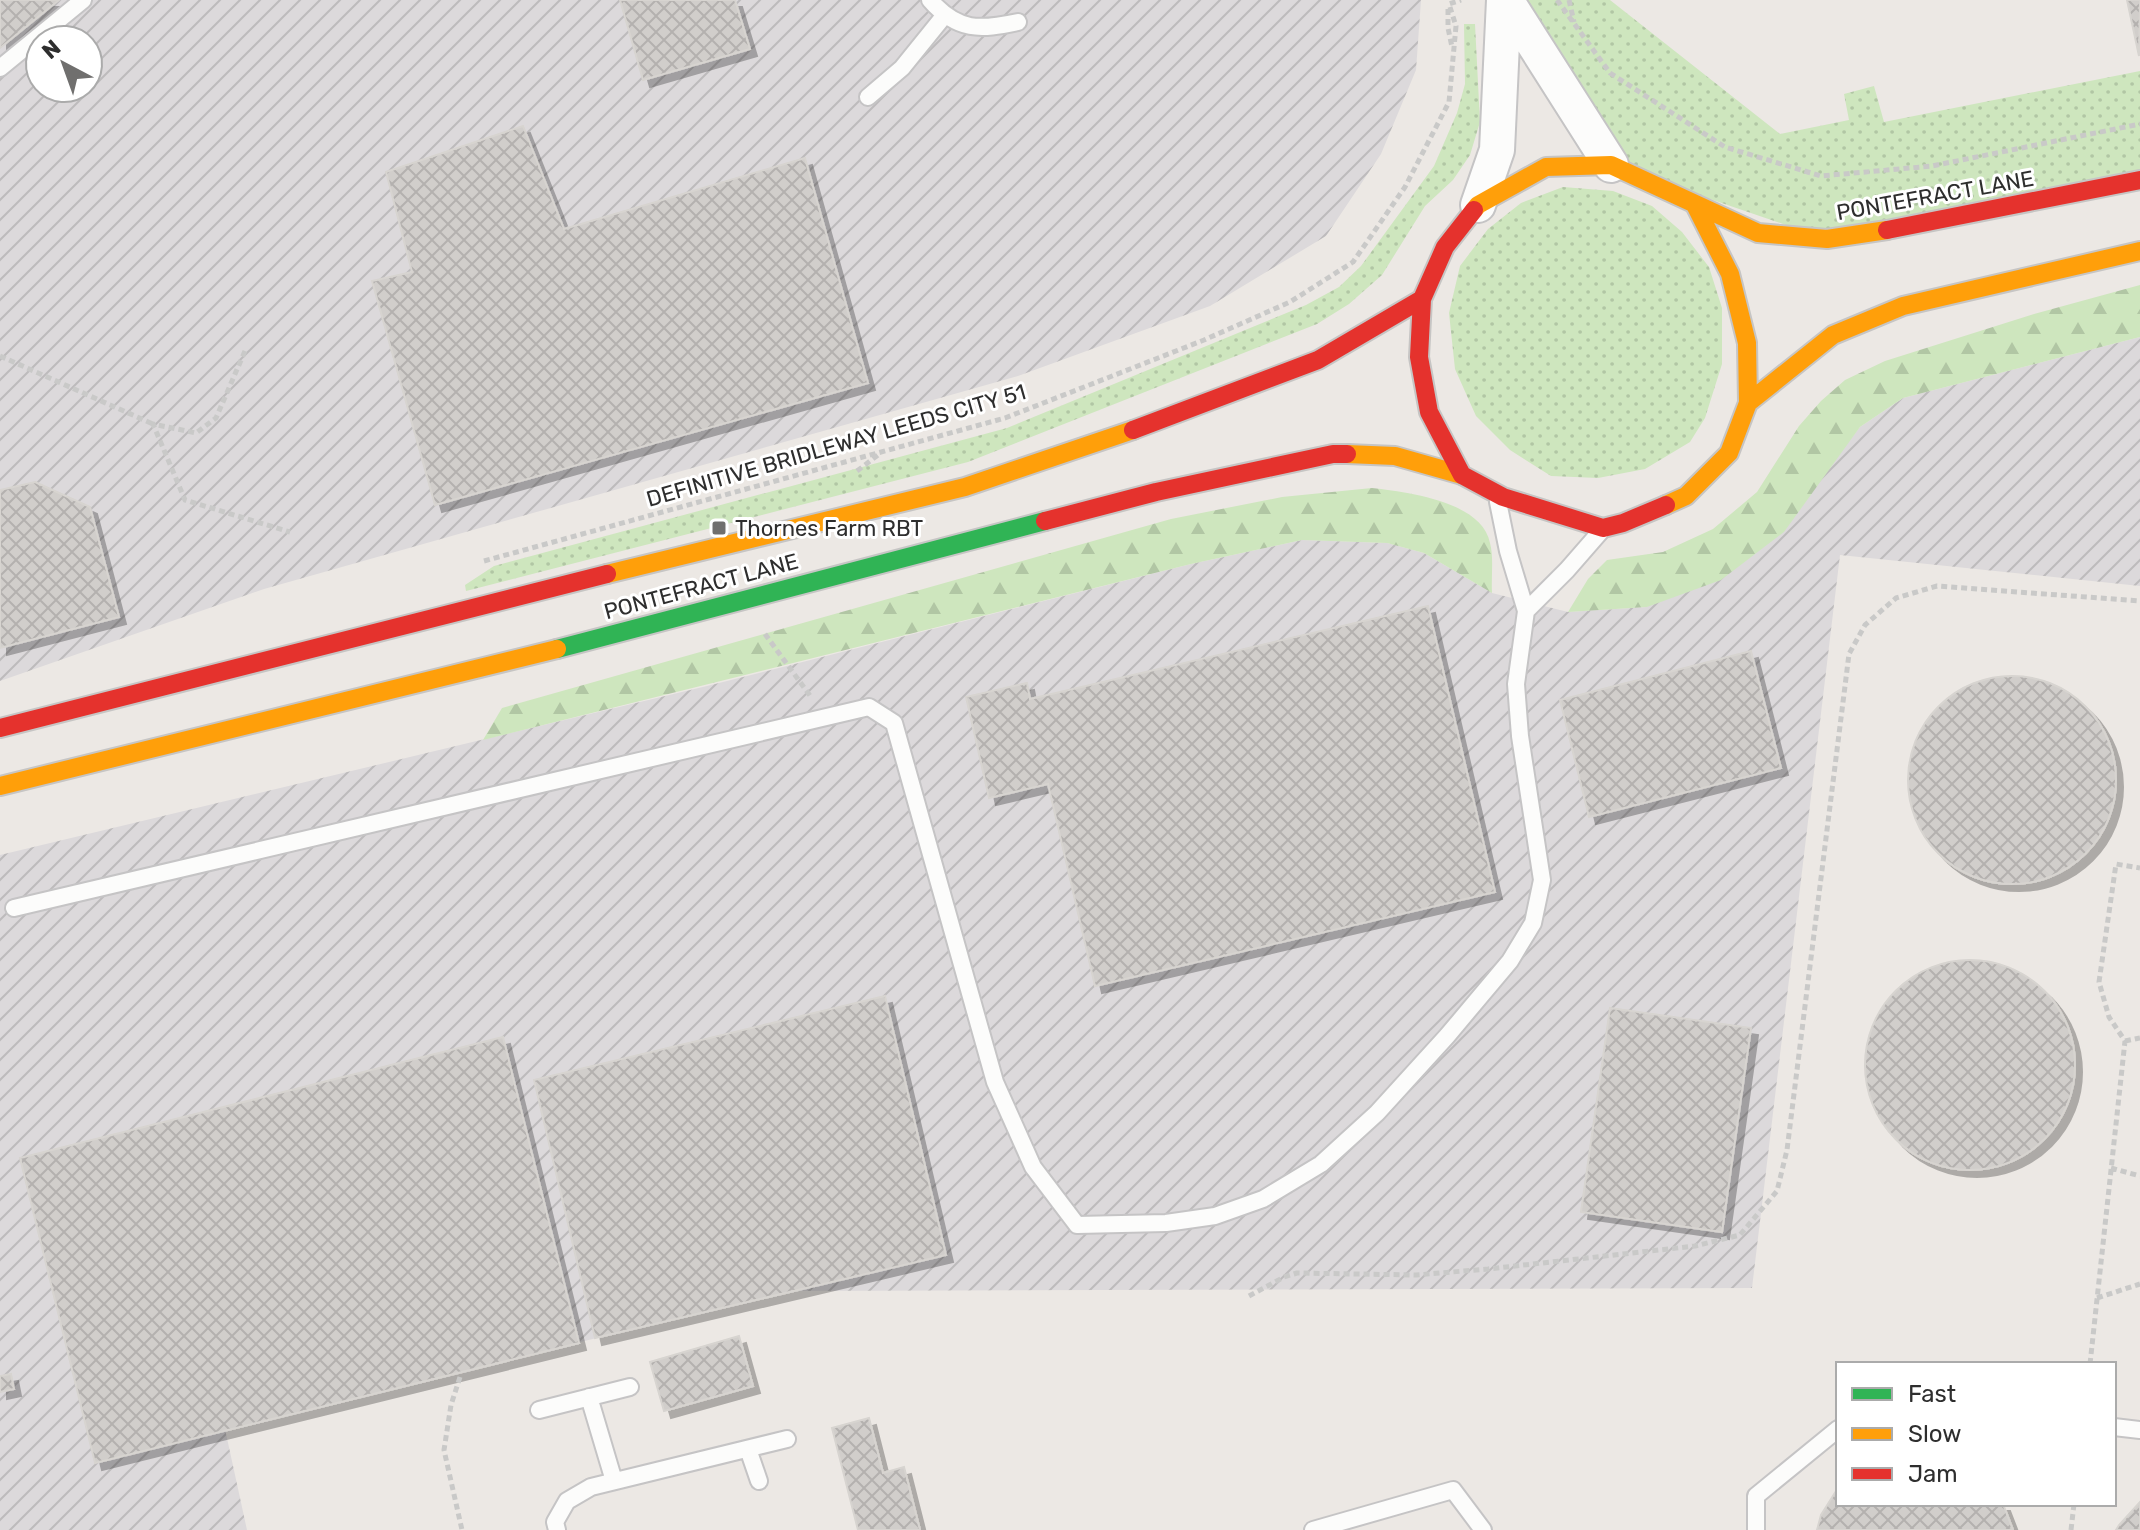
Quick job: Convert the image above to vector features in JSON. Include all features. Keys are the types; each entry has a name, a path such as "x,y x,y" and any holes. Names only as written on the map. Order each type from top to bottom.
{"highway":[{"path":"1462,475 1429,412 1419,357 1422,299 1445,247 1478,205 1546,167 1611,165"},
{"name":"PONTEFRACT LANE","path":"1611,165 1758,233 1827,239 1932,223 2140,180"},
{"path":"1603,528 1623,523 1686,496 1729,453 1748,403 1747,343 1730,274 1695,205"},
{"path":"1748,403 1833,335 1903,306 2140,251"},
{"name":"PONTEFRACT LANE","path":"0,728 414,621 965,487 1127,432 1318,360 1422,299"},
{"name":"PONTEFRACT LANE","path":"0,786 442,679 1156,492 1333,454 1395,456 1462,475 1496,493 1603,528"}],"street":[{"path":"1505,0 1611,165"},
{"path":"1478,205 1497,150 1505,0"}],"lane":[{"path":"0,68 83,0"},
{"path":"930,0 944,16 969,28 1018,22"},
{"path":"868,97 902,68 944,16"},
{"path":"14,908 869,707 894,723 995,1082 1033,1167 1077,1225 1166,1223 1215,1216 1263,1199 1321,1164 1377,1113 1510,961 1533,923 1542,880 1520,736 1516,684 1526,611 1508,551 1496,493"},
{"path":"1526,611 1603,528"},
{"path":"539,1410 630,1387"},
{"path":"589,1397 614,1481"},
{"path":"2116,1427 2140,1430"},
{"path":"1756,1530 1756,1496 1836,1431"},
{"path":"557,1530 555,1522 567,1501 591,1487 787,1439"},
{"path":"748,1449 759,1481"},
{"path":"1313,1530 1453,1490 1483,1530"}],"path":[{"name":"DEFINITIVE BRIDLEWAY LEEDS CITY 51","path":"481,562 493,556 1005,418 1204,340 1290,302 1353,262 1405,187 1449,102 1456,26 1449,4 1461,0"},
{"path":"1557,0 1610,73 1725,147 1821,176 1932,166 2140,124"},
{"path":"1569,0 1575,27"},
{"path":"0,356 153,424 196,433 216,418 245,351"},
{"path":"153,424 185,500 290,532"},
{"path":"1249,1296 1297,1273 1416,1275 1488,1269 1695,1246 1740,1235 1777,1191 1787,1150 1849,654 1865,625 1896,598 1937,586 2140,601"},
{"path":"741,600 825,717"},
{"path":"2090,1362 2125,1041 2109,1017 2099,982 2116,864 2140,868"},
{"path":"2125,1041 2140,1038"},
{"path":"2111,1168 2140,1176"},
{"path":"2097,1298 2140,1284"},
{"path":"460,1377 451,1405 444,1450 462,1530"},
{"path":"2071,1530 2074,1506"}],"shaded area":[{"path":"0,0 1421,0 1416,70 1381,154 1326,236 1210,306 1018,376 264,589 0,681"},
{"path":"2140,337 2140,586 1840,555 1752,1288 788,1291 225,1429 247,1530 0,1530 0,855 707,686 1191,564 1302,540 1387,543 1424,553 1492,593 1568,612 1647,607 1829,467 1860,427 1903,398"}],"green space":[{"path":"1506,0 1610,0 1780,134 1849,120 1844,94 1874,86 1884,122 2140,71 2140,180 1827,239 1611,165"},
{"path":"1464,24 1475,24 1480,122 1470,155 1453,180 1425,206 1382,275 1349,304 1317,324 968,462 466,591 465,585 494,566 1007,428 1306,305 1339,287 1361,266 1434,166 1457,113 1465,84"},
{"path":"1563,187 1613,191 1652,206 1682,232 1709,267 1722,308 1722,364 1705,418 1690,442 1645,469 1598,478 1551,476 1510,450 1476,416 1455,369 1449,313 1460,266 1488,229 1521,203"},
{"path":"2140,285 2140,337 1903,398 1860,427 1784,532 1721,580 1647,607 1568,612 1588,579 1607,560 1663,552 1713,529 1757,492 1799,426 1845,380 1885,361 2034,314"},
{"path":"1372,488 1441,501 1473,517 1484,529 1490,543 1492,593 1424,553 1387,543 1302,540 1191,564 483,740 502,708 1171,519 1282,497"}],"building":[{"path":"0,0 59,0 30,24 24,24 24,28 0,48"},
{"path":"620,0 735,0 750,49 643,80"},
{"path":"2127,0 2140,0 2139,56"},
{"path":"523,126 564,229 805,158 868,383 435,505 372,281 412,272 386,172"},
{"path":"35,482 90,507 119,617 0,648 0,490"},
{"path":"1428,606 1495,892 1095,986 1048,784 989,798 966,697 1027,683 1030,699"},
{"path":"1751,651 1781,768 1589,817 1560,700"},
{"path":"2012,676 2052,684 2086,706 2108,740 2116,780 2108,820 2086,854 2052,876 2012,884 1972,876 1938,854 1916,820 1908,780 1916,740 1938,706 1972,684"},
{"path":"1970,960 2010,968 2029,977 2044,991 2058,1006 2067,1025 2075,1065 2067,1105 2058,1124 2044,1139 2029,1153 2010,1162 1970,1170 1930,1162 1911,1153 1896,1139 1882,1124 1873,1105 1865,1065 1873,1025 1882,1006 1896,991 1911,977 1930,968"},
{"path":"885,996 946,1255 595,1338 534,1080"},
{"path":"1610,1008 1751,1028 1722,1232 1581,1212"},
{"path":"503,1037 579,1343 95,1463 20,1158"},
{"path":"739,1336 753,1386 664,1411 650,1362"},
{"path":"11,1374 14,1389 0,1392 0,1376"},
{"path":"869,1418 883,1473 904,1467 920,1530 858,1530 832,1428"},
{"path":"1836,1491 1836,1506 2004,1506 2013,1530 1817,1530 1821,1515"},
{"path":"2140,1502 2140,1530 2116,1530 2119,1525"}],"traffic: fast":[{"path":"557,649 1045,521"}],"traffic: slow":[{"path":"1474,210 1546,167 1611,165 1758,233 1827,239 1887,230"},
{"path":"1666,505 1686,496 1729,453 1748,403 1747,343 1730,274 1695,205"},
{"path":"1748,403 1833,335 1903,306 2140,251"},
{"path":"607,574 965,487 1133,430"},
{"path":"1347,454 1395,456 1462,475"},
{"path":"0,786 557,649"}],"traffic: jam":[{"path":"1887,230 2140,180"},
{"path":"1474,210 1445,247 1422,299 1419,357 1429,412 1462,475 1503,497 1603,528 1666,505"},
{"path":"1133,430 1318,360 1422,299"},
{"path":"1045,521 1156,492 1333,454 1347,454"},
{"path":"0,728 607,574"}],"place":[{"name":"Thornes Farm RBT","path":"719,528"}]}
